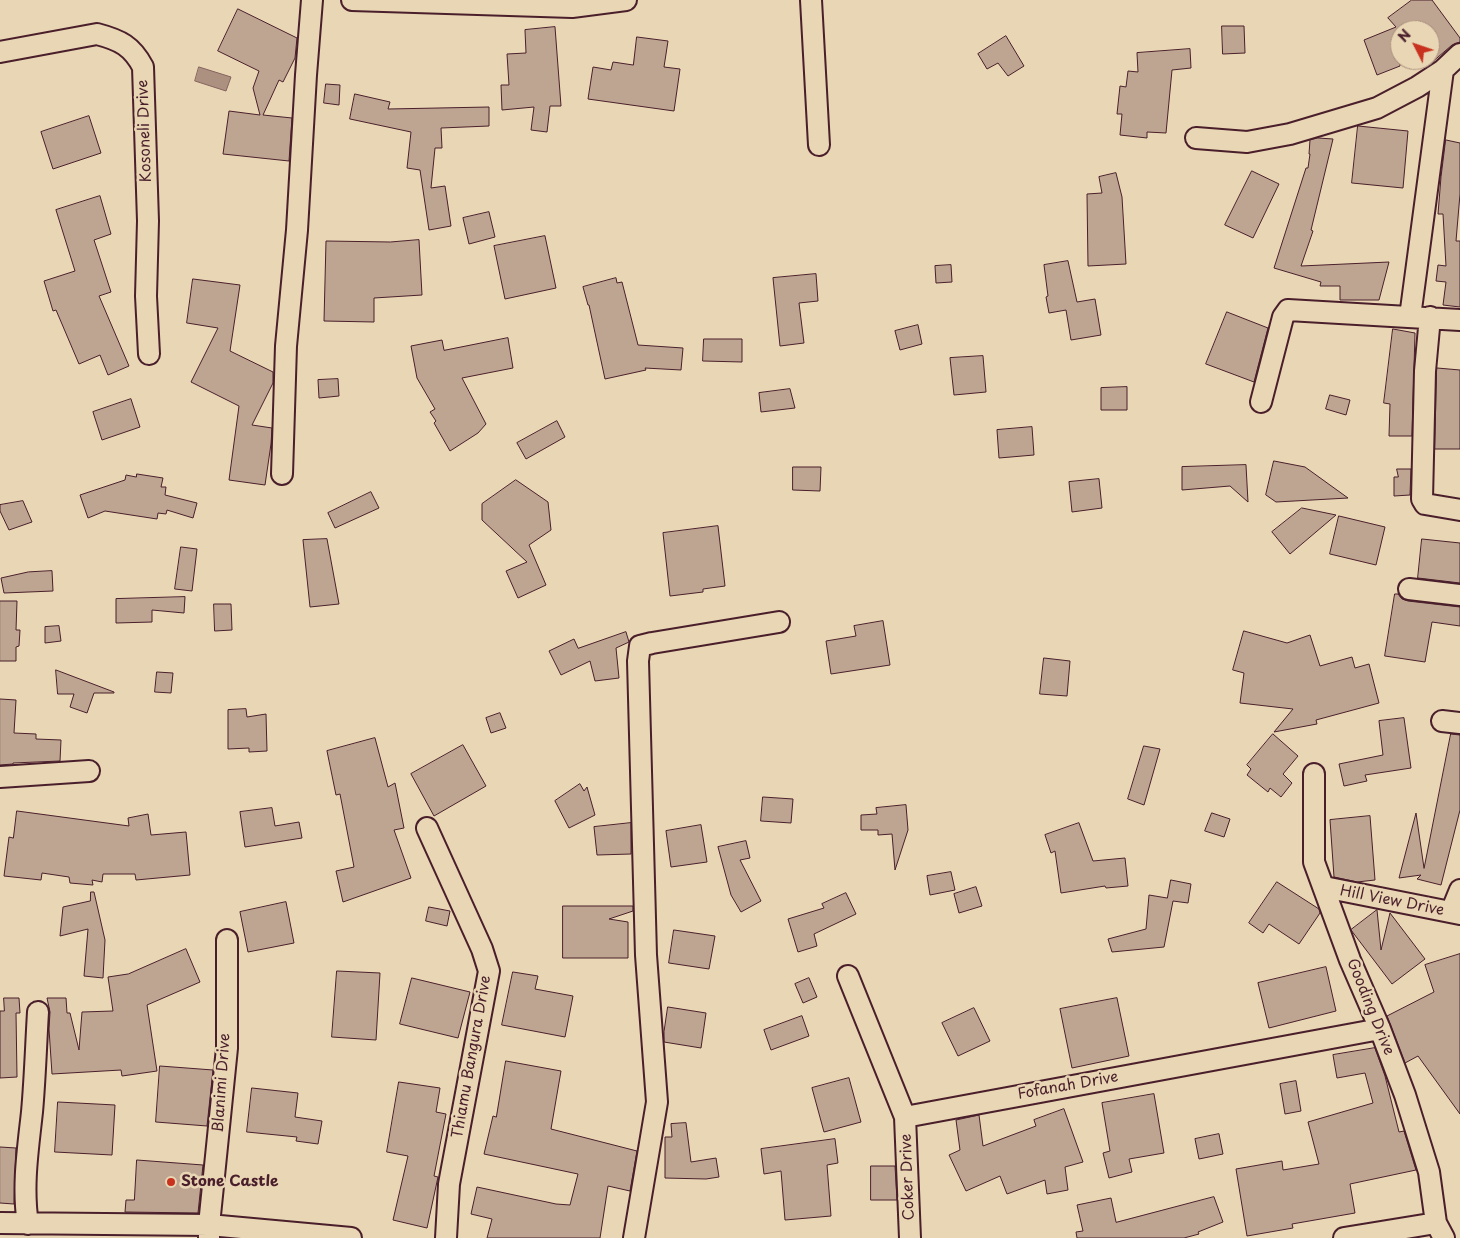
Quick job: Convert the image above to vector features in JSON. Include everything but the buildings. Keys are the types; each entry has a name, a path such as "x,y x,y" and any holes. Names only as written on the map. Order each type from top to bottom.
{"street":[{"path":"282,474 286,346 297,230 312,0"},
{"path":"352,0 438,1 572,7 626,0"},
{"path":"811,0 819,145"},
{"name":"Kosoneli Drive","path":"0,52 98,34 113,38 127,45 137,56 143,67 148,221 146,296 149,354"},
{"path":"1196,138 1247,142 1290,134 1377,108 1418,87 1443,70 1460,54"},
{"path":"1410,317 1443,70"},
{"path":"1261,402 1283,317 1288,310 1460,320"},
{"path":"1430,318 1425,371 1422,499 1425,504 1460,510"},
{"path":"1408,589 1460,595"},
{"path":"634,1238 657,1102 646,955 638,661 640,646 779,622"},
{"path":"0,777 89,771"},
{"name":"Gooding Drive","path":"1314,774 1314,862 1350,960 1380,1030 1404,1095 1429,1172 1440,1230"},
{"name":"Thiamu Bangura Drive","path":"427,828 482,949 489,972 449,1184 446,1238"},
{"name":"Hill View Drive","path":"1324,887 1455,913"},
{"path":"1455,913 1460,890"},
{"name":"Blanimi Drive","path":"209,1232 227,1048 227,940"},
{"path":"848,976 906,1117"},
{"path":"38,1012 32,1110 25,1174 26,1211 17,1227 351,1238"},
{"name":"Fofanah Drive","path":"906,1117 1380,1030"},
{"name":"Coker Drive","path":"906,1117 910,1238"},
{"path":"1344,1238 1440,1230"}],"shaded area":[{"path":"199,67 231,77 226,91 195,81"}],"place":[{"name":"Stone Castle","path":"171,1182"}]}
